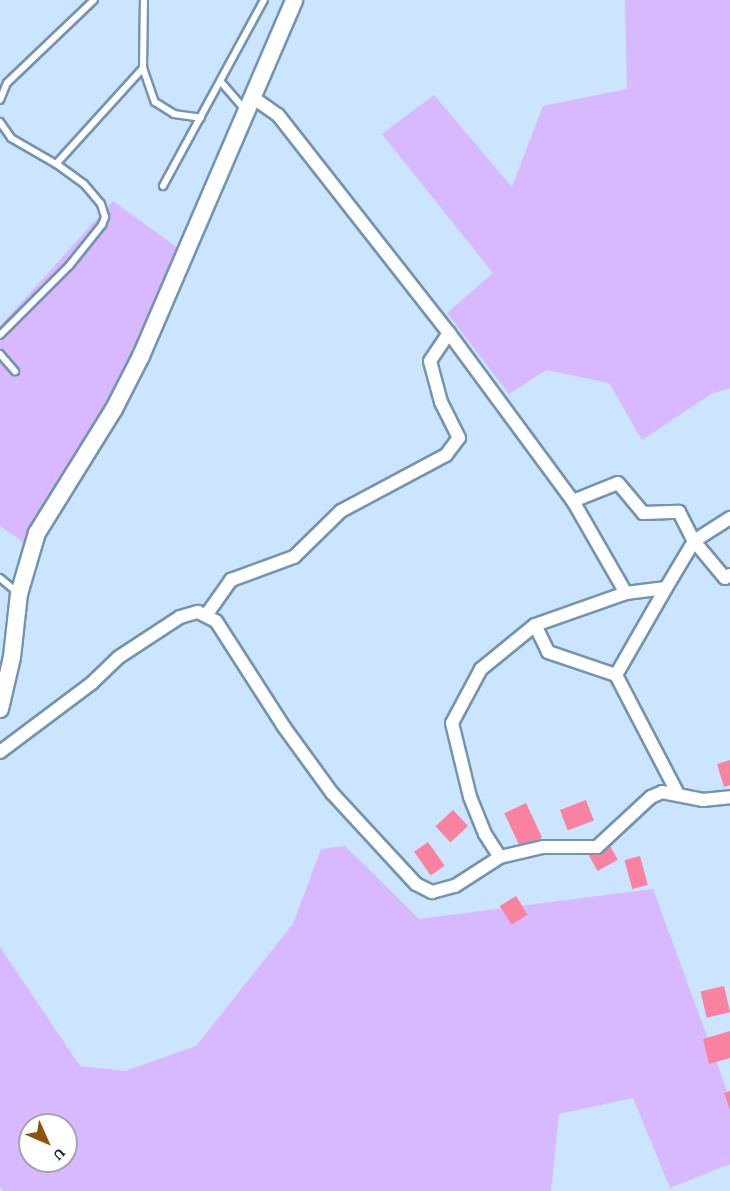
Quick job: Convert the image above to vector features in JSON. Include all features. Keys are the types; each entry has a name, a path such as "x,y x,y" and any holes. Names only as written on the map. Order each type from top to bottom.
{"street":[{"path":"0,709 12,657 19,594 38,533 114,409 141,356 176,270 252,106 294,0"},
{"path":"252,106 278,115 449,333 573,501 626,593"},
{"path":"207,614 231,580 294,557 341,511 446,455 459,438 441,402 430,361 449,333"},
{"path":"573,501 618,483 643,513 680,512 694,541 724,578 730,575"},
{"path":"616,675 694,541 730,518"},
{"path":"500,857 485,834 470,797 452,723 481,669 535,625 626,593 666,588"},
{"path":"0,752 92,683 119,657 180,617 207,614 216,621 284,727 332,793 416,884 432,892 455,886 500,857 543,848 597,847 651,797 677,792 703,800 730,797"},
{"path":"535,625 548,652 616,675 677,792"}],"lane":[{"path":"0,100 7,83 94,0"},
{"path":"144,0 143,68 155,102 174,114 201,118"},
{"path":"163,186 264,0"},
{"path":"57,164 143,68"},
{"path":"221,82 252,106"},
{"path":"0,122 11,138 57,164 84,184 101,204 105,217 69,266 0,336"},
{"path":"0,354 15,371"},
{"path":"0,578 19,594"}],"shaded area":[{"path":"625,0 730,0 730,388 711,394 642,440 609,383 546,370 509,394 447,313 493,273 382,134 434,95 512,187 543,106 627,89"},
{"path":"113,201 182,251 120,406 29,546 0,526 0,326"},
{"path":"345,846 419,919 653,889 730,1099 730,1164 670,1188 633,1098 559,1114 551,1191 3,1191 0,1187 0,947 80,1066 125,1071 196,1046 293,924 321,849"}],"building":[{"path":"730,760 730,785 724,787 717,764"},
{"path":"586,800 594,821 568,831 560,810"},
{"path":"526,803 542,837 520,848 504,813"},
{"path":"453,810 468,826 450,842 435,826"},
{"path":"428,842 445,866 431,876 414,852"},
{"path":"609,844 618,860 598,871 589,855"},
{"path":"640,856 648,885 632,889 625,860"},
{"path":"516,896 528,915 512,925 500,906"},
{"path":"724,986 730,1012 707,1018 701,991"},
{"path":"730,1031 730,1058 709,1064 703,1039"},
{"path":"730,1091 730,1110 724,1093"}]}
